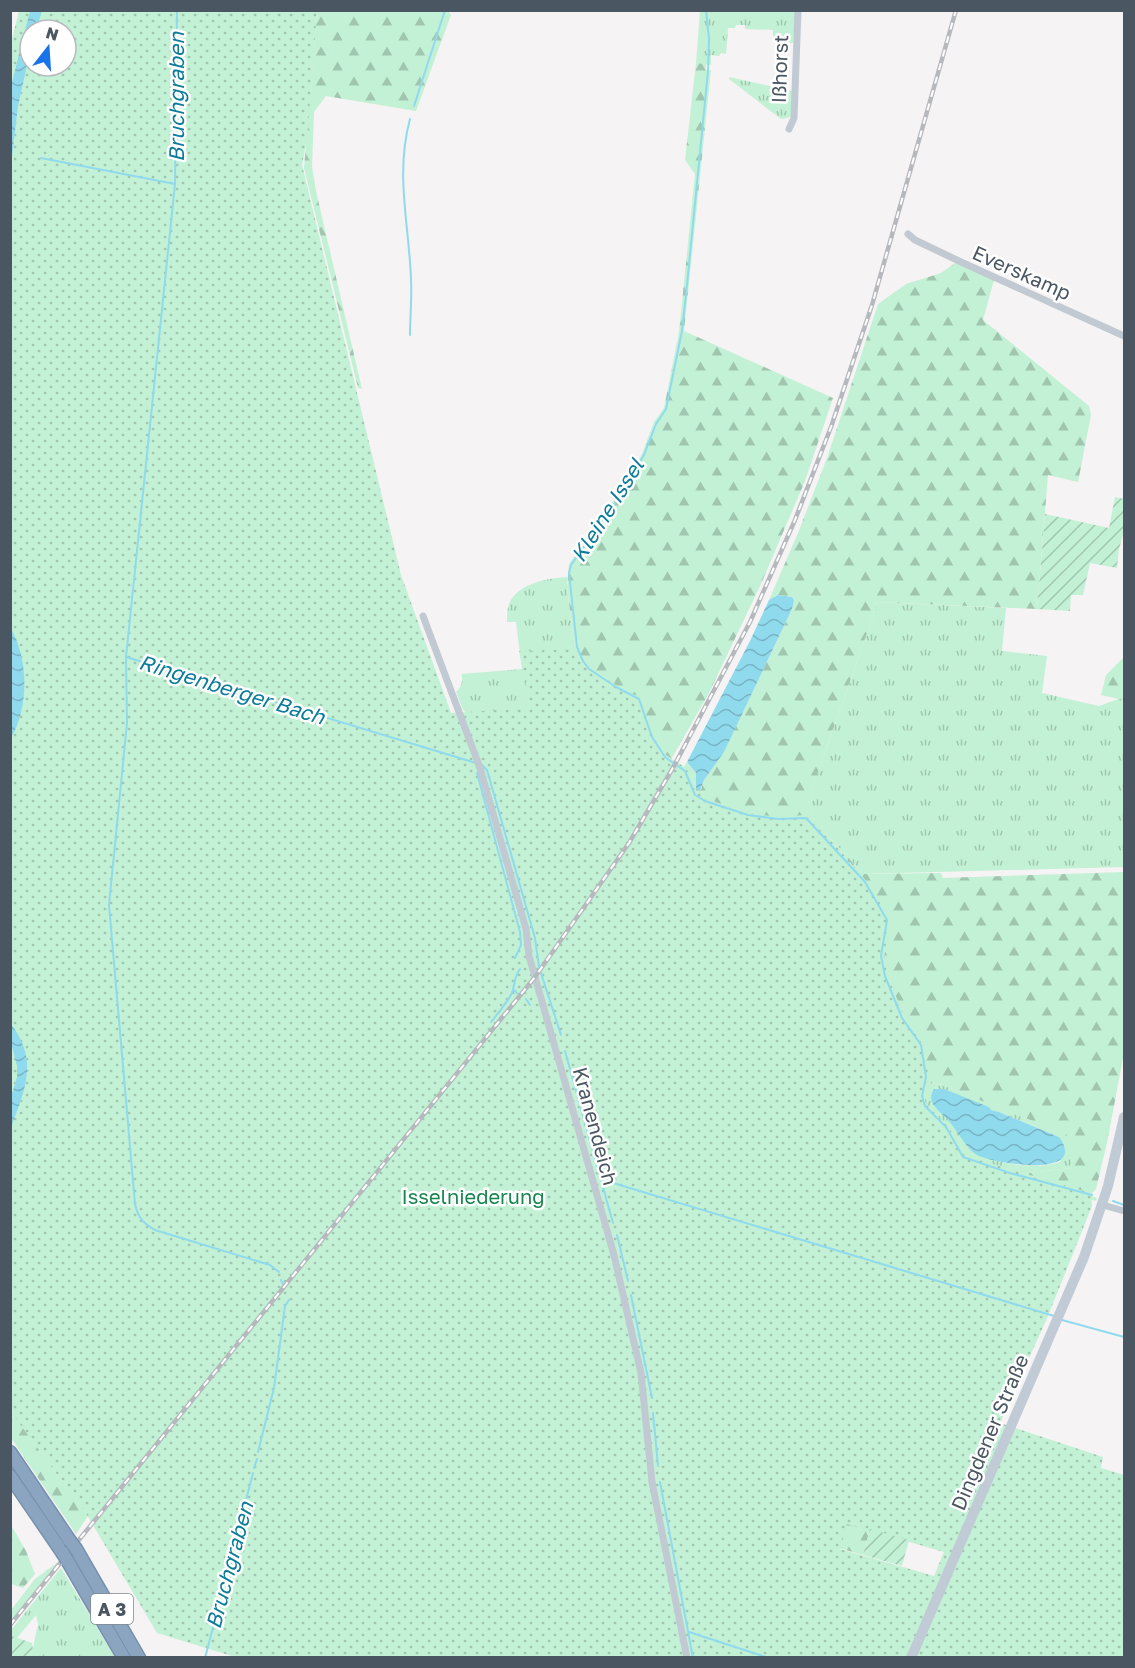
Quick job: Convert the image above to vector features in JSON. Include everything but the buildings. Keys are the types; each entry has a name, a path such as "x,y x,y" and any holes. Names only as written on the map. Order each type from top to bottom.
{"highway":[{"name":"A 3","path":"10,1452 73,1545 139,1658"},
{"name":"A 3","path":"10,1476 64,1556 124,1658"}],"main road":[{"name":"Dingdener Straße","path":"911,1658 1098,1220 1125,1117"}],"street":[{"name":"Ißhorst","path":"789,129 794,118 798,10"},
{"name":"Everskamp","path":"908,234 915,240 961,262 1125,336"},
{"name":"Kranendeich","path":"423,616 480,768 526,929 529,956 614,1255 640,1373 652,1482 687,1658"},
{"path":"1103,1205 1125,1211"}],"green space":[{"name":"Isselniederung","path":"19,11 317,11 307,139 302,165 401,575 451,713 531,708 519,651 578,649 596,672 638,696 654,738 666,755 686,768 697,792 713,801 747,813 779,817 805,815 812,818 867,882 889,918 884,960 888,977 905,1018 923,1045 928,1074 924,1095 926,1104 948,1126 965,1156 1091,1193 1092,1206 1048,1316 1000,1423 1103,1457 1101,1468 1124,1475 1124,1657 235,1657 157,1633 87,1515 11,1412 11,43","holes":["847,1524 944,1552 934,1576 840,1549"]},
{"path":"317,11 448,11 451,15 416,111 326,96 314,112 312,167 316,191 362,389 358,388 304,168"},
{"path":"700,11 796,11 793,43 773,42 773,30 745,29 745,25 736,25 735,28 728,28 726,54 711,55 711,65 696,63"},
{"path":"696,63 706,64 706,70 711,70 684,331 833,398 805,481 761,584 709,693 669,763 581,663 575,648 567,587 569,564 621,490 642,454 654,422 664,408 679,332 695,174 685,160"},
{"path":"729,77 792,91 791,117 781,119"},
{"path":"955,263 994,280 983,320 1089,406 1091,415 1078,482 1048,475 1037,609 878,602 812,789 811,817 863,874 941,873 943,878 1124,872 1124,1053 1107,1143 1096,1189 1091,1196 1097,1198 1096,1201 966,1163 923,1107 777,822 703,804 677,778 687,762 696,773 696,788 701,790 704,780 724,751 792,609 794,600 792,597 778,595 769,600 827,458 878,304 906,284 941,273","holes":["937,1083 1073,1137 1071,1168 1020,1174 961,1156 920,1096 923,1084"]},
{"path":"1115,497 1124,499 1124,531 1117,568 1090,563 1083,595 1071,595 1070,611 1037,609 1045,514 1109,528"},
{"path":"567,577 575,648 581,663 637,700 470,716 463,710 456,692 462,684 461,674 522,669 516,622 507,622 511,600 517,593 532,584"},
{"path":"878,602 1006,608 1002,651 1047,656 1042,693 1099,706 1124,697 1124,867 863,874 811,817 812,789"},
{"path":"1124,657 1124,697 1119,699 1101,695 1106,675"},
{"path":"937,1083 1074,1137 1071,1168 1020,1174 966,1161 924,1107 923,1084","holes":["932,1092 989,1107 991,1110 1059,1137 1060,1162 1027,1165 982,1156 970,1149 947,1118 935,1107 931,1097"]},
{"path":"10,1410 88,1516 76,1534 11,1438"},
{"path":"804,1510 870,1529 863,1555 797,1536"},
{"path":"11,1525 26,1551 35,1574 23,1588 11,1584"},
{"path":"870,1529 909,1540 902,1566 863,1555"},
{"path":"58,1562 11,1621 11,1610 35,1579"},
{"path":"61,1568 115,1657 31,1657 38,1624 36,1615 17,1638 12,1636 11,1638 11,1630"},
{"path":"12,1636 32,1643 31,1657 11,1657"}],"water":[{"path":"30,11 42,11 40,18 28,18"},
{"path":"18,58 18,78 24,78 18,106 11,165 11,86"},
{"path":"778,595 792,597 794,600 792,609 724,752 704,780 700,791 696,788 696,773 687,762 769,600"},
{"path":"10,627 21,653 24,683 21,712 11,738"},
{"path":"11,1024 25,1050 27,1075 25,1088 11,1128 11,1097 17,1077 17,1066 11,1043"},
{"path":"934,1089 944,1089 1059,1137 1065,1150 1062,1159 1051,1164 1036,1165 1001,1162 977,1155 968,1148 933,1104 931,1097"}],"waterway":[{"name":"Bruchgraben","path":"175,184 177,10"},
{"path":"414,106 445,10"},
{"name":"Kleine Issel","path":"706,10 709,39 708,71 682,331 666,409 656,424 644,455 622,493 571,565 569,573 577,647 589,669 639,699 652,737 665,757 685,771 695,795 705,801 748,815 778,819 806,818 865,882 887,920 881,956 885,976 902,1018 921,1045 926,1077 922,1096 925,1106 946,1127 963,1157 1010,1173 1092,1195"},
{"path":"410,119 403,179 411,279 410,335"},
{"path":"41,158 175,184 126,657 127,723 109,905 135,1204 142,1220 155,1230 270,1265 279,1272"},
{"name":"Ringenberger Bach","path":"126,657 476,763"},
{"name":"Ringenberger Bach","path":"482,765 487,770 535,938 539,967 561,1035"},
{"path":"477,773 520,932 521,945 515,958"},
{"path":"491,1022 510,997 520,969"},
{"path":"513,989 519,995"},
{"path":"526,999 530,1005"},
{"name":"Ringenberger Bach","path":"565,1051 613,1223"},
{"path":"600,1179 1054,1316"},
{"name":"Kleine Issel","path":"1113,1201 1124,1205"},
{"path":"617,1235 628,1281"},
{"path":"281,1280 283,1284"},
{"path":"631,1295 652,1398"},
{"name":"Bruchgraben","path":"258,1452 274,1388 285,1306 289,1300"},
{"path":"1062,1320 1124,1337"},
{"path":"653,1413 658,1466"},
{"name":"Bruchgraben","path":"254,1468 257,1459"},
{"name":"Bruchgraben","path":"205,1658 253,1473"},
{"name":"Ringenberger Bach","path":"660,1482 693,1658"},
{"name":"Ringenberger Bach","path":"689,1632 769,1658"}],"railway":[{"path":"10,1625 535,977 629,843 674,766 750,622 795,520 831,427 872,305 956,10"}]}
